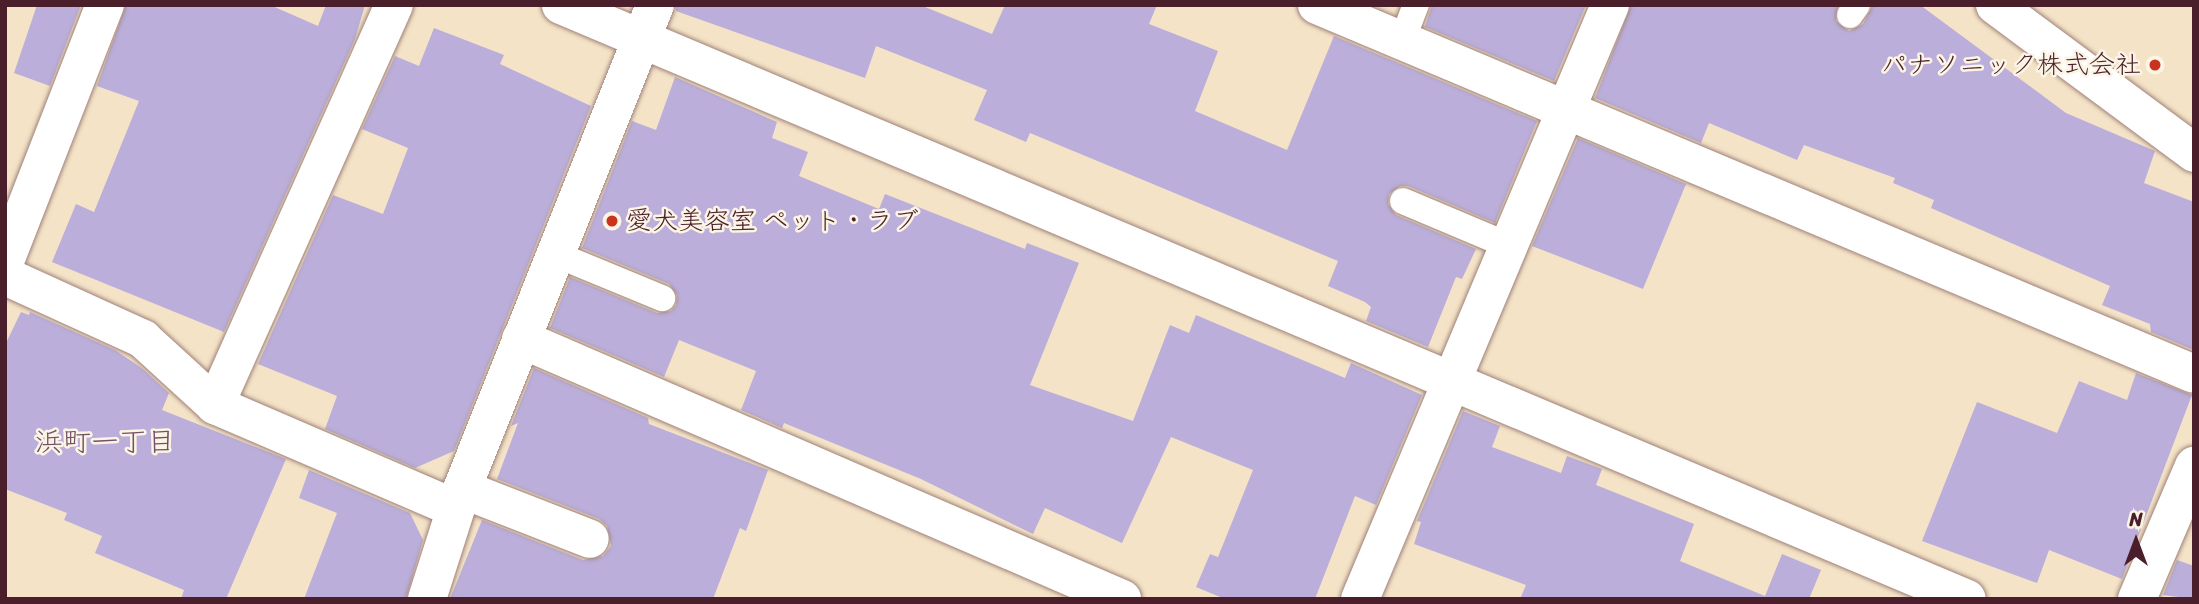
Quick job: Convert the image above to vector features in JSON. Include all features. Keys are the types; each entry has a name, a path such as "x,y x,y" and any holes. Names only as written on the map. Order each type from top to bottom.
{"street":[{"path":"5,261 105,5"},
{"path":"215,405 394,5"},
{"path":"561,5 648,22 1449,381 1967,599"},
{"path":"1317,5 2194,374"},
{"path":"1360,599 1449,381 1610,5"},
{"path":"1995,5 2194,153"},
{"path":"427,599 458,498 648,22"},
{"path":"5,276 143,339 215,405 458,498 590,539"},
{"path":"521,339 1122,599"},
{"path":"2137,599 2194,466"}],"lane":[{"path":"1402,41 1416,5"},
{"path":"1403,201 1507,245"},
{"path":"555,254 662,298"}],"building":[{"path":"37,5 81,5 50,86 14,73"},
{"path":"126,5 270,5 318,26 326,5 365,5 355,39 224,332 52,262 76,204 94,212 139,101 97,86"},
{"path":"676,5 920,5 992,34 1005,5 1157,5 1149,24 1218,51 1195,111 1287,150 1334,36 1537,121 1495,223 1408,186 1400,186 1389,194 1388,204 1396,215 1476,249 1462,279 1456,277 1428,347 1366,321 1371,307 1328,286 1338,261 1030,133 1026,142 974,120 987,90 876,46 865,78 676,11"},
{"path":"1432,5 1586,5 1554,81 1425,27"},
{"path":"1631,5 1838,5 1836,21 1849,31 1863,24 1873,5 1920,5 2066,113 2155,151 2144,183 2194,202 2194,350 2151,332 2150,324 2102,305 2110,286 1931,208 1934,200 1893,183 1895,178 1804,145 1797,160 1709,123 1701,143 1595,98"},
{"path":"434,28 504,55 500,64 591,106 454,451 415,468 325,429 337,396 258,364 333,195 383,214 408,148 362,129 395,56 419,66"},
{"path":"675,77 777,122 772,138 808,152 799,176 879,209 885,194 1025,249 1027,243 1079,263 1030,385 1133,421 1170,325 1189,333 1196,315 1345,378 1351,363 1422,395 1376,505 1355,496 1315,599 1225,599 1196,587 1210,554 1218,557 1253,470 1171,437 1122,543 1045,508 1033,534 921,479 784,423 782,428 741,410 756,371 679,340 664,377 550,328 570,277 657,313 671,311 676,305 677,295 669,284 582,248 632,121 656,130"},
{"path":"1578,138 1686,184 1643,289 1532,246"},
{"path":"21,312 29,315 30,312 115,350 143,369 169,393 162,410 286,459 226,599 181,599 184,590 95,553 102,536 64,520 67,513 5,489 5,345"},
{"path":"534,368 648,418 649,424 768,470 746,531 740,528 713,599 450,599 482,520 583,560 603,556 611,546 607,526 599,519 497,479 518,423 511,426"},
{"path":"2136,373 2192,395 2122,579 2049,550 2037,583 1922,541 1977,402 2057,433 2079,381 2127,400"},
{"path":"1463,411 1500,426 1492,447 1561,473 1567,456 1602,469 1596,485 1694,524 1680,561 1765,596 1782,554 1821,570 1809,599 1520,599 1526,585 1414,544 1421,522 1417,521"},
{"path":"309,470 410,513 423,540 406,599 304,599 337,513 299,498"},
{"path":"2177,560 2194,566 2194,599 2163,595"}],"place":[{"name":"パナソニック株式会社","path":"2155,65"},
{"name":"愛犬美容室 ペット・ラブ","path":"612,221"}],"district":[{"name":"浜町一丁目","path":"105,442"}]}
